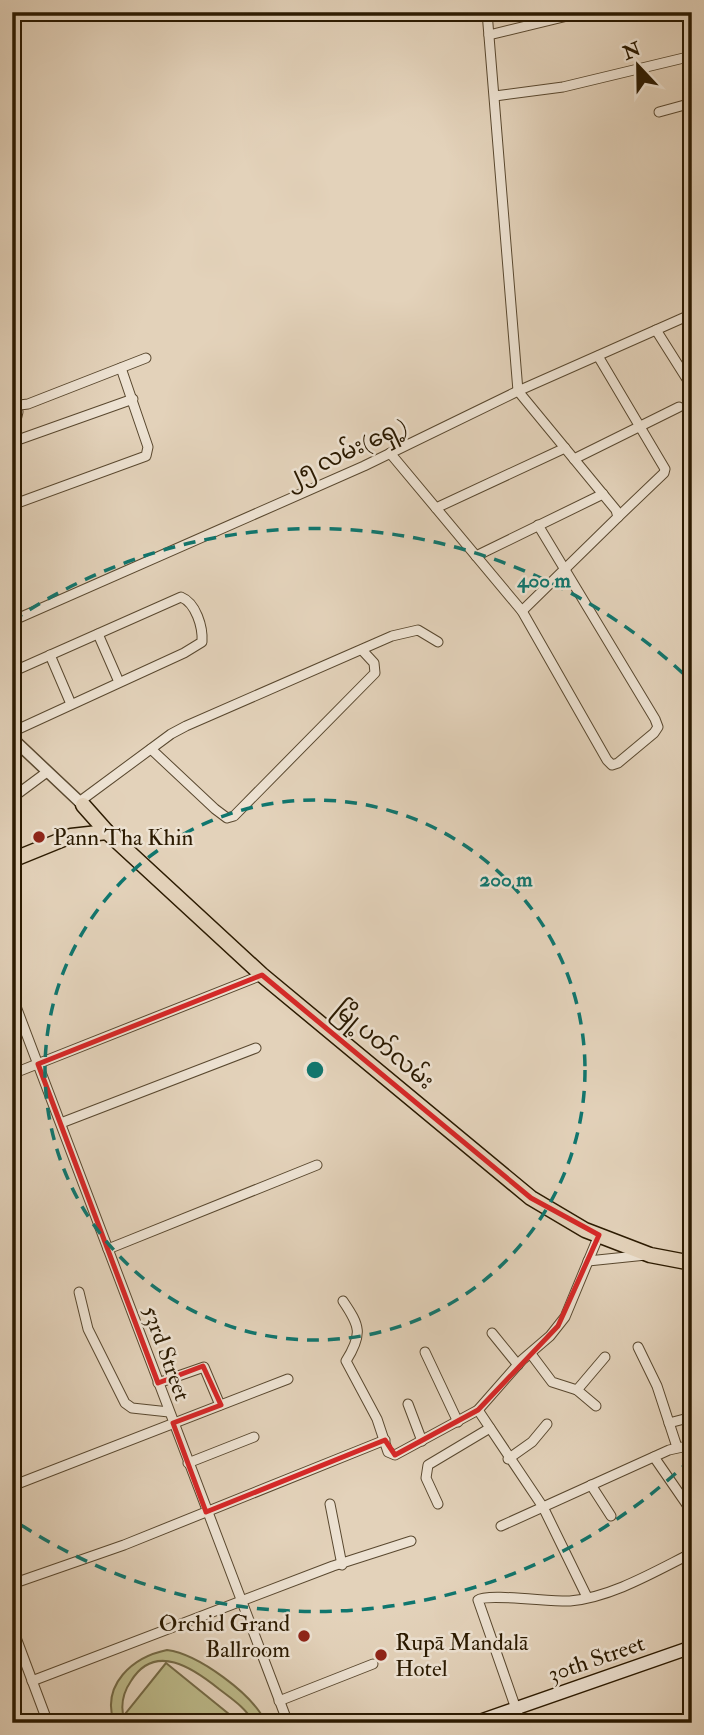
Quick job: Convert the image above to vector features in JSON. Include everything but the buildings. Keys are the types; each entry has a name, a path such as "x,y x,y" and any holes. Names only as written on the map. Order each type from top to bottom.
{"main road":[{"name":"မြို့ပတ်လမ်း","path":"81,804 107,832 262,975 531,1198 585,1230 650,1255 692,1263"},
{"path":"71,836 80,824 81,804"},
{"path":"12,860 71,836 107,832"},
{"name":"30th Street","path":"474,1723 692,1647"}],"street":[{"path":"487,12 519,391 603,494 618,517"},
{"path":"489,35 584,12"},
{"path":"495,96 563,87 692,55"},
{"path":"659,112 692,103"},
{"name":"၂၅ လမ်း(ရှေ့)","path":"12,621 390,453 519,391 692,314"},
{"path":"656,330 692,387"},
{"path":"522,611 664,472 598,356"},
{"path":"12,407 27,404 146,358"},
{"path":"12,505 146,456 148,447 121,368"},
{"path":"12,440 133,399"},
{"path":"12,407 18,412 12,440"},
{"path":"574,459 679,407"},
{"path":"436,508 565,448"},
{"path":"390,453 522,611 612,765 618,763 658,727 567,569 538,525"},
{"path":"476,556 603,494"},
{"path":"12,732 202,642 202,632 193,608 181,597 13,672"},
{"path":"12,738 81,804 150,749 186,726 392,636 418,630 438,642"},
{"path":"98,634 119,682"},
{"path":"150,749 215,809 230,818 375,673 374,663 362,650"},
{"path":"50,655 71,704"},
{"path":"12,798 47,772"},
{"path":"12,1074 262,975"},
{"name":"53rd Street","path":"13,1002 288,1723"},
{"path":"61,1123 256,1048"},
{"path":"108,1249 317,1165"},
{"path":"343,1300 359,1332 356,1346 346,1361 391,1455 478,1410 531,1354 565,1317 599,1235"},
{"path":"588,1261 650,1255"},
{"path":"79,1292 88,1329 125,1403 132,1408 169,1412"},
{"path":"492,1333 518,1365"},
{"path":"638,1348 657,1387 677,1447"},
{"path":"425,1352 458,1422"},
{"path":"531,1354 552,1382 577,1390 596,1406"},
{"path":"577,1390 605,1357"},
{"path":"158,1383 204,1367 220,1405"},
{"path":"12,1486 288,1379"},
{"path":"408,1404 422,1441"},
{"path":"478,1410 508,1459 543,1507 587,1597"},
{"path":"669,1423 692,1417"},
{"path":"508,1459 532,1442 547,1424"},
{"path":"438,1504 426,1479 428,1465 490,1428"},
{"path":"188,1463 254,1437"},
{"path":"12,1584 206,1512 385,1440"},
{"path":"501,1526 677,1447 692,1445"},
{"path":"654,1457 692,1512"},
{"path":"591,1485 611,1516"},
{"path":"330,1504 342,1565"},
{"path":"32,1681 411,1541"},
{"path":"521,1723 478,1600 492,1596 548,1602 587,1597 646,1577 692,1553"},
{"path":"12,1627 48,1723"},
{"path":"279,1701 373,1664"}],"highlighted area":[{"path":"262,975 531,1198 599,1235 558,1326 478,1410 395,1455 385,1440 206,1512 173,1423 221,1405 203,1366 158,1383 38,1064"}],"shaded area":[{"path":"167,1650 194,1659 223,1677 249,1700 266,1723 254,1723 238,1704 198,1673 174,1662 163,1661 151,1663 141,1669 131,1681 123,1701 125,1723 114,1723 112,1696 123,1674 143,1659"},
{"path":"166,1663 240,1723 136,1723 125,1714"}],"place":[{"name":"Pann Tha Khin","path":"39,837"},
{"name":"Orchid Grand Ballroom","path":"304,1636"},
{"name":"Rupā Mandalā Hotel","path":"381,1655"}]}
